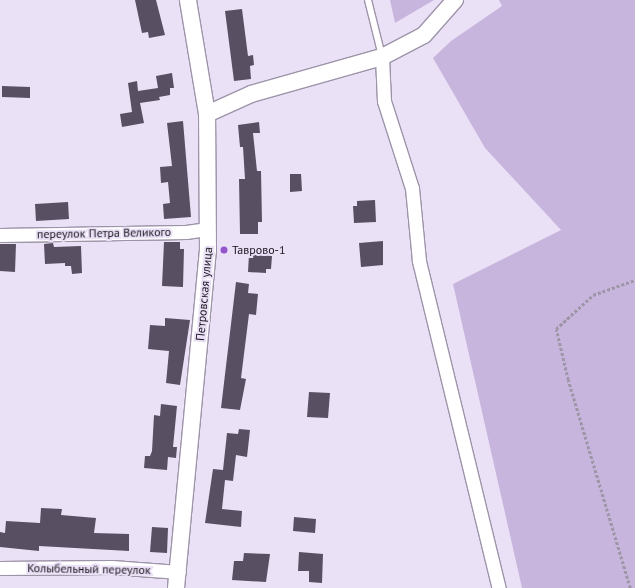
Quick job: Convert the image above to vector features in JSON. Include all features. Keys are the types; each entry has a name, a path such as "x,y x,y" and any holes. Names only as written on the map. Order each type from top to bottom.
{"street":[{"name":"Петровская улица","path":"176,588 179,572 208,230 207,114 188,0"},
{"path":"207,114 251,94 382,57 424,35 455,0"},
{"path":"382,57 384,101 412,188 419,261 499,588"},
{"name":"переулок Петра Великого","path":"0,235 186,232 208,230"},
{"name":"Колыбельный переулок","path":"0,568 112,567 179,572"}],"lane":[{"path":"368,0 382,57"}],"path":[{"path":"630,588 568,380 556,329 593,295 635,280"}],"shaded area":[{"path":"390,0 434,0 395,23"},
{"path":"499,0 635,0 635,588 522,588 453,284 561,230 485,148 433,58 451,41 502,6"}],"building":[{"path":"135,0 156,0 165,35 149,38 148,32 142,33"},
{"path":"242,9 248,56 253,55 254,65 250,66 251,79 234,81 225,11"},
{"path":"172,73 174,88 170,88 170,95 159,97 160,100 140,103 144,123 122,127 120,114 132,112 128,83 137,81 138,91 158,88 156,76"},
{"path":"2,86 30,87 30,98 2,97"},
{"path":"183,121 191,217 164,219 163,204 170,203 168,182 161,183 160,167 172,166 167,123"},
{"path":"259,122 260,133 253,133 257,171 261,171 262,222 258,222 258,234 240,234 239,179 245,179 243,147 240,147 238,125"},
{"path":"290,174 301,174 302,191 290,192"},
{"path":"375,200 376,222 354,223 353,206 357,206 357,201"},
{"path":"68,202 69,219 36,221 35,204"},
{"path":"383,241 383,265 361,267 359,243"},
{"path":"164,242 180,242 180,249 184,249 183,287 162,286"},
{"path":"53,243 54,247 81,246 82,273 72,274 71,266 65,266 65,263 45,264 44,244"},
{"path":"0,244 16,244 15,272 0,271"},
{"path":"249,254 272,256 271,269 266,269 266,273 248,272"},
{"path":"236,282 249,284 248,293 258,294 256,315 249,314 241,378 246,379 240,410 221,408"},
{"path":"165,318 190,320 180,385 166,383 169,351 148,349 150,325 165,326"},
{"path":"309,392 330,393 328,418 307,417"},
{"path":"161,404 177,406 173,447 177,447 176,458 168,457 167,470 144,468 145,456 150,456 152,451 154,415 160,416"},
{"path":"239,429 250,430 247,457 236,455 233,481 225,480 222,509 242,511 241,527 205,523 213,469 223,470 227,433 238,434"},
{"path":"41,508 62,509 61,515 96,518 94,533 129,534 129,551 39,546 39,551 0,547 0,532 5,533 6,521 40,523"},
{"path":"294,517 316,519 315,533 293,531"},
{"path":"152,527 168,528 167,553 150,552"},
{"path":"299,552 323,554 322,583 309,582 309,571 298,571"},
{"path":"244,553 270,554 266,582 232,580 234,561 243,561"}],"place":[{"name":"Таврово-1","path":"224,250"}]}
